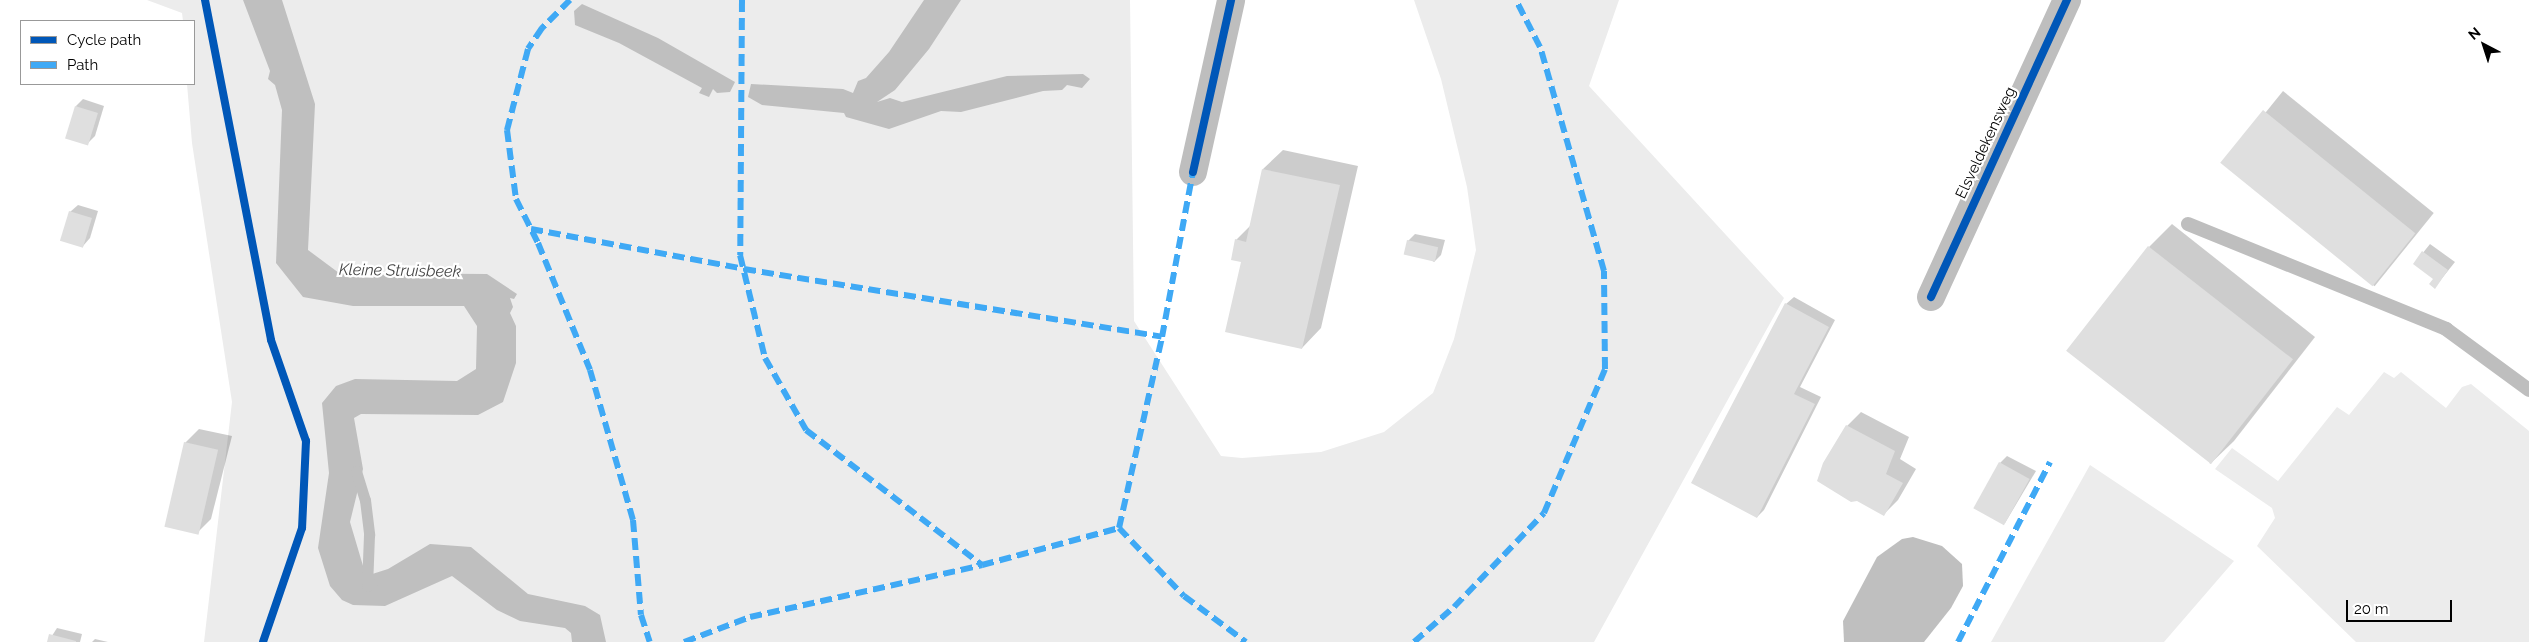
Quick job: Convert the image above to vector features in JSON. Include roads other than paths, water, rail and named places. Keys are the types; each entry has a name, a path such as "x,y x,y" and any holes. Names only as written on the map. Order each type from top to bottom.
{"street":[{"path":"1193,172 1231,0"},
{"name":"Elsveldekensweg","path":"1931,297 2066,0"}],"lane":[{"path":"2188,224 2446,329 2529,390"}],"waterway":[{"name":"Kleine Struisbeek","path":"356,471 365,500 369,535 367,586 372,584"}]}
